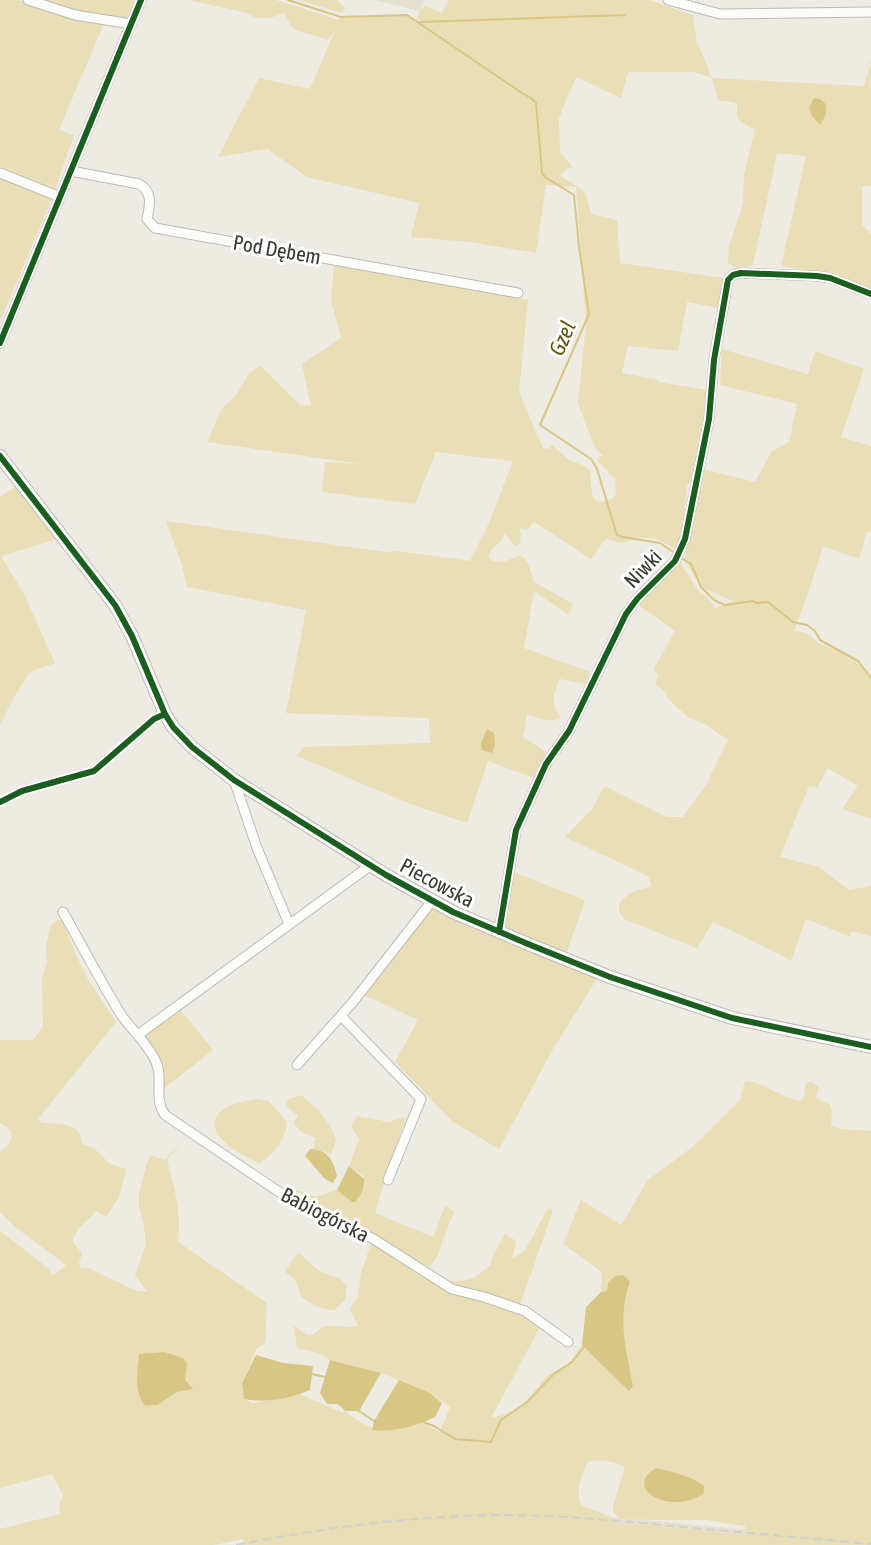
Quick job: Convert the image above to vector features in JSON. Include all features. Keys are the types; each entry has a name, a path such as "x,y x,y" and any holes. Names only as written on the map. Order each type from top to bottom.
{"street":[{"path":"28,0 75,15 131,24"},
{"path":"0,343 141,0"},
{"path":"668,0 720,14 871,12"},
{"name":"Pod Dębem","path":"70,171 139,184 146,188 149,194 147,219 155,228 518,293"},
{"path":"0,173 60,197"},
{"name":"Niwki","path":"499,932 516,830 546,764 569,731 626,614 681,552 703,456 714,360 729,280 733,274 741,273 804,274 830,278 871,294"},
{"name":"Piecowska","path":"0,456 115,605 132,636 165,714 173,727 192,747 234,780 432,900 499,932 610,977 732,1018 871,1047"},
{"path":"234,780 257,848 290,924"},
{"path":"138,1034 371,865"},
{"path":"297,1065 341,1016 432,900"},
{"name":"Babiogórska","path":"63,912 122,1016 138,1034 156,1061 158,1106 165,1115 294,1202 330,1222 372,1238 452,1289 525,1311 568,1342"},
{"path":"341,1016 421,1099 388,1180"}],"shaded area":[{"path":"0,0 17,0 104,23 59,130 74,135 55,190 0,167"},
{"path":"42,0 135,0 129,16 123,19 82,12"},
{"path":"189,0 276,0 339,20 341,17 407,15 416,21 419,11 425,6 442,13 448,0 649,0 693,15 697,42 712,78 694,72 628,72 621,98 576,77 559,118 560,152 573,167 566,169 557,179 561,176 585,192 591,214 617,220 620,263 723,278 719,308 687,302 678,351 628,346 622,373 658,380 658,382 708,390 702,435 692,481 687,485 683,528 676,549 655,538 633,538 627,542 620,542 606,538 591,559 534,522 528,529 519,528 520,543 515,546 504,533 501,541 492,549 489,557 493,562 506,561 520,555 528,564 534,582 573,604 569,615 534,591 524,648 590,672 585,684 560,679 554,703 561,717 548,720 527,714 523,737 546,752 534,778 488,761 467,823 410,804 297,756 304,747 430,743 429,718 286,713 306,610 187,587 182,565 166,521 386,552 397,551 470,561 489,523 513,461 436,452 415,504 322,492 325,462 361,464 207,442 221,410 236,395 249,373 261,366 300,405 311,406 302,364 341,338 331,300 334,263 399,278 400,275 528,300 519,392 543,448 549,449 552,445 569,460 585,466 590,471 592,495 598,503 612,499 616,495 615,479 597,460 599,456 603,456 594,446 578,403 586,324 576,187 546,185 536,253 470,242 411,237 419,203 307,177 267,149 218,157 259,78 310,89 336,28 328,40 293,29 284,13 270,18 256,18 247,13"},
{"path":"299,0 334,0 345,8 342,13"},
{"path":"375,0 425,0 419,11"},
{"path":"871,61 871,186 862,186 862,225 871,234 871,289 825,273 781,266 806,156 777,153 753,265 737,268 728,263 729,246 743,204 744,175 755,129 737,118 737,103 718,100 712,78 864,86"},
{"path":"814,98 820,99 826,105 825,117 820,125 812,116 809,107"},
{"path":"0,176 54,194 0,321"},
{"path":"722,349 808,374 815,351 864,369 841,437 871,446 871,532 867,531 859,559 823,546 794,631 807,633 818,643 844,653 851,662 848,654 871,677 871,819 842,809 858,786 828,768 817,788 809,786 780,857 819,867 849,890 871,886 871,936 851,931 851,937 806,919 791,961 713,922 697,948 624,919 619,911 619,905 631,893 652,887 648,876 565,837 593,808 604,786 667,817 683,817 706,785 728,740 708,726 688,717 655,684 658,676 654,669 675,631 637,604 680,562 699,592 707,597 715,608 733,601 701,587 684,559 694,523 703,469 755,482 771,452 789,442 797,404 720,385"},
{"path":"16,486 57,539 1,556 25,596 55,663 30,672 0,725 0,497"},
{"path":"487,729 494,733 495,744 492,753 482,750 481,743"},
{"path":"513,872 585,900 567,952 598,977 553,1049 499,1149 453,1122 395,1062 418,1020 362,994 432,901 500,926"},
{"path":"58,919 62,921 89,981 116,1022 38,1119 42,1123 63,1124 74,1128 80,1135 82,1144 94,1148 110,1164 126,1169 119,1197 106,1217 96,1211 76,1232 73,1242 82,1253 79,1263 82,1270 83,1267 88,1268 137,1291 147,1292 135,1275 146,1245 139,1194 151,1155 165,1160 184,1139 167,1160 178,1210 178,1242 267,1303 264,1344 257,1348 242,1383 244,1399 252,1403 299,1394 343,1413 345,1411 364,1424 373,1427 391,1430 422,1423 440,1432 450,1407 430,1393 381,1373 330,1360 318,1353 297,1348 294,1326 308,1335 313,1335 325,1326 358,1326 350,1309 358,1297 361,1274 371,1243 445,1288 452,1281 474,1278 491,1265 491,1260 505,1234 516,1241 512,1258 524,1252 548,1208 553,1211 517,1313 540,1327 491,1418 507,1414 524,1404 547,1376 568,1364 582,1345 629,1390 633,1386 623,1322 630,1282 601,1292 602,1272 563,1244 581,1200 621,1225 648,1180 695,1145 742,1098 745,1081 759,1084 800,1101 804,1098 806,1083 811,1082 819,1087 816,1098 830,1105 831,1126 871,1131 871,1545 238,1545 244,1543 243,1539 214,1545 0,1545 0,1529 60,1514 59,1505 63,1495 52,1474 0,1488 0,1231 49,1269 52,1276 66,1265 15,1227 0,1212 0,1151 11,1140 11,1130 0,1123 0,1040 33,1040 43,1026 42,979 47,963 46,948 50,926","holes":["139,1355 151,1355 187,1363 185,1380 192,1389 177,1392 157,1405 146,1406 138,1367","604,1460 625,1466 613,1506 613,1512 619,1518 706,1520 745,1526 747,1535 648,1525 610,1524 611,1517 581,1505 579,1499 580,1483 588,1461"]},
{"path":"180,1009 213,1050 162,1090 144,1034"},
{"path":"301,1095 318,1110 331,1127 336,1141 330,1156 326,1152 313,1149 316,1138 300,1131 294,1123 298,1115 286,1104 289,1099"},
{"path":"258,1099 269,1101 287,1122 278,1146 259,1163 242,1155 224,1142 217,1133 215,1124 216,1117 227,1107"},
{"path":"357,1116 389,1122 407,1116 375,1213 433,1237 445,1206 454,1211 436,1259 430,1266 417,1262 368,1230 333,1218 291,1197 295,1191 316,1197 337,1190 355,1202 365,1185 363,1176 349,1166 359,1139 351,1126"},
{"path":"310,1149 321,1151 329,1156 337,1176 333,1183 325,1179 305,1156"},
{"path":"349,1166 364,1179 362,1191 355,1202 337,1190"},
{"path":"300,1253 310,1264 338,1278 347,1286 345,1300 334,1310 321,1308 301,1296 295,1279 285,1272 295,1256"},
{"path":"623,1275 630,1282 623,1321 633,1386 629,1391 582,1345 586,1307 601,1292 607,1291 608,1283 615,1276"},
{"path":"164,1352 183,1358 187,1363 185,1380 193,1389 177,1392 157,1405 146,1406 138,1389 139,1354"},
{"path":"256,1355 283,1363 313,1366 310,1390 278,1399 261,1401 244,1399 242,1383"},
{"path":"330,1360 381,1373 359,1411 345,1411 338,1404 327,1404 320,1393"},
{"path":"399,1380 430,1393 442,1403 435,1417 404,1428 372,1430 374,1421"},
{"path":"656,1468 682,1475 699,1483 704,1486 703,1494 690,1500 677,1502 654,1497 647,1491 644,1484 647,1476"},
{"path":"611,1517 830,1537 871,1545 822,1543 648,1525 610,1524"}],"waterway":[{"name":"Gzel","path":"288,0 341,17 407,15 536,103 542,173 574,195 589,314 540,425 591,459 597,469 617,535 660,543 676,554"},
{"path":"421,22 625,15"},
{"name":"Gzel","path":"681,558 691,564 701,587 714,600 725,605 753,601 768,602 793,622 807,625 815,631 820,640 858,661 871,678"},
{"path":"423,1422 455,1439 491,1442 501,1420 527,1402 554,1374 572,1362 584,1347"},
{"path":"312,1374 325,1377"},
{"path":"359,1411 374,1421"}],"railway":[{"path":"236,1545 367,1524 499,1515 607,1520 871,1544"}],"cycle path":[{"path":"0,343 141,0"},
{"path":"499,932 516,830 546,764 569,731 626,614 637,599 675,561 685,539 709,419 714,360 728,280 733,275 741,273 817,276 830,278 871,294"},
{"path":"0,456 115,605 132,636 165,714 173,727 192,747 234,780 386,875 453,912 528,944 610,977 732,1018 871,1047"},
{"path":"0,802 22,791 94,771 154,719 165,714"}]}
